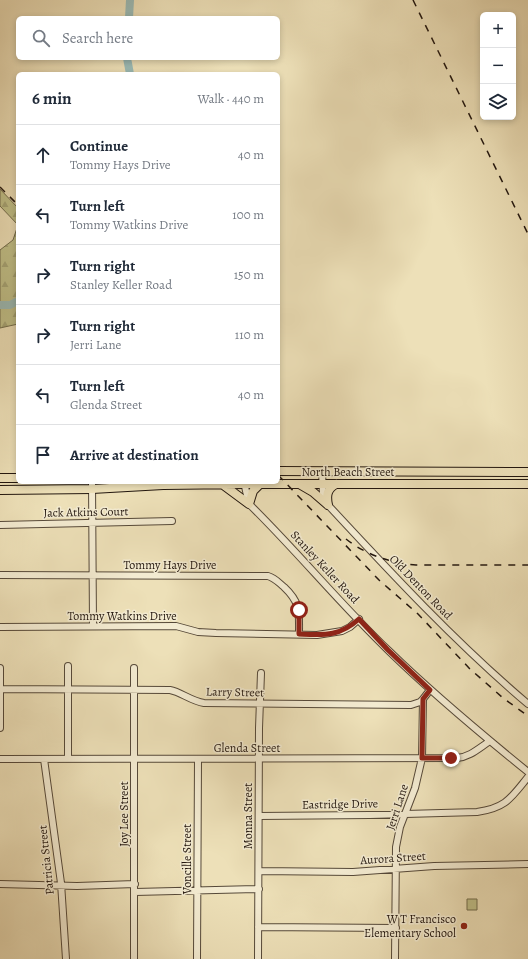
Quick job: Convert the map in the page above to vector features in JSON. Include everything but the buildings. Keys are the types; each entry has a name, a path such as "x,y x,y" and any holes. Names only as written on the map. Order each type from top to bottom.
{"main road":[{"name":"North Beach Street","path":"280,472 528,472"},
{"path":"444,472 444,484"},
{"path":"0,478 16,478"},
{"name":"North Beach Street","path":"0,490 92,486 222,484"},
{"path":"222,484 249,504 253,491 260,484"},
{"name":"North Beach Street","path":"260,484 528,484"},
{"path":"298,484 313,492 328,505"},
{"path":"328,505 328,493 330,488 336,484"}],"street":[{"name":"Old Denton Road","path":"322,471 323,495 328,505 395,577 442,624 528,704"},
{"name":"Stanley Keller Road","path":"244,484 249,504 388,650 430,690 528,772"},
{"path":"92,486 93,625"},
{"name":"Jack Atkins Court","path":"0,525 172,521"},
{"name":"Tommy Hays Drive","path":"0,575 268,576 277,581 296,601 299,610 299,634"},
{"name":"Tommy Watkins Drive","path":"0,627 93,625 176,626 198,632 317,635 332,634 342,631 350,627 359,619"},
{"path":"68,666 68,759"},
{"path":"0,668 0,728"},
{"name":"Joy Lee Street","path":"134,668 134,959"},
{"name":"Monna Street","path":"258,959 261,673"},
{"name":"Larry Street","path":"0,690 174,691 190,700 204,703 411,705 420,702 423,699"},
{"path":"423,699 430,690"},
{"name":"Jerri Lane","path":"395,959 396,847 400,827 415,788 422,758 423,699"},
{"name":"Glenda Street","path":"0,759 198,760 464,758 490,741"},
{"name":"Patricia Street","path":"44,759 61,885 66,959"},
{"name":"Voncille Street","path":"197,959 198,760"},
{"name":"Eastridge Drive","path":"259,816 477,812 489,810 506,803 528,777"},
{"name":"Aurora Street","path":"259,871 353,872 434,866 528,864"},
{"path":"0,884 134,884"},
{"path":"134,892 259,889"},
{"path":"258,926 396,928"}],"green space":[{"path":"0,189 16,206 16,223 0,206"},
{"path":"16,231 16,324 0,328 0,250 13,240"},
{"path":"467,899 477,899 477,910 467,910"}],"waterway":[{"path":"129,16 130,0"},
{"path":"127,60 130,72"},
{"path":"0,305 10,305 16,302"}],"railway":[{"path":"413,0 528,234"},
{"path":"0,187 16,203"},
{"path":"280,477 379,580 418,614 470,669 503,698 528,716"},
{"path":"346,539 370,554 407,564 528,565"}],"place":[{"name":"W T Francisco Elementary School","path":"464,926"}],"route":[{"path":"299,610 299,634 332,634 350,627 359,619 388,650 430,690 423,699 422,758 451,758"}]}
